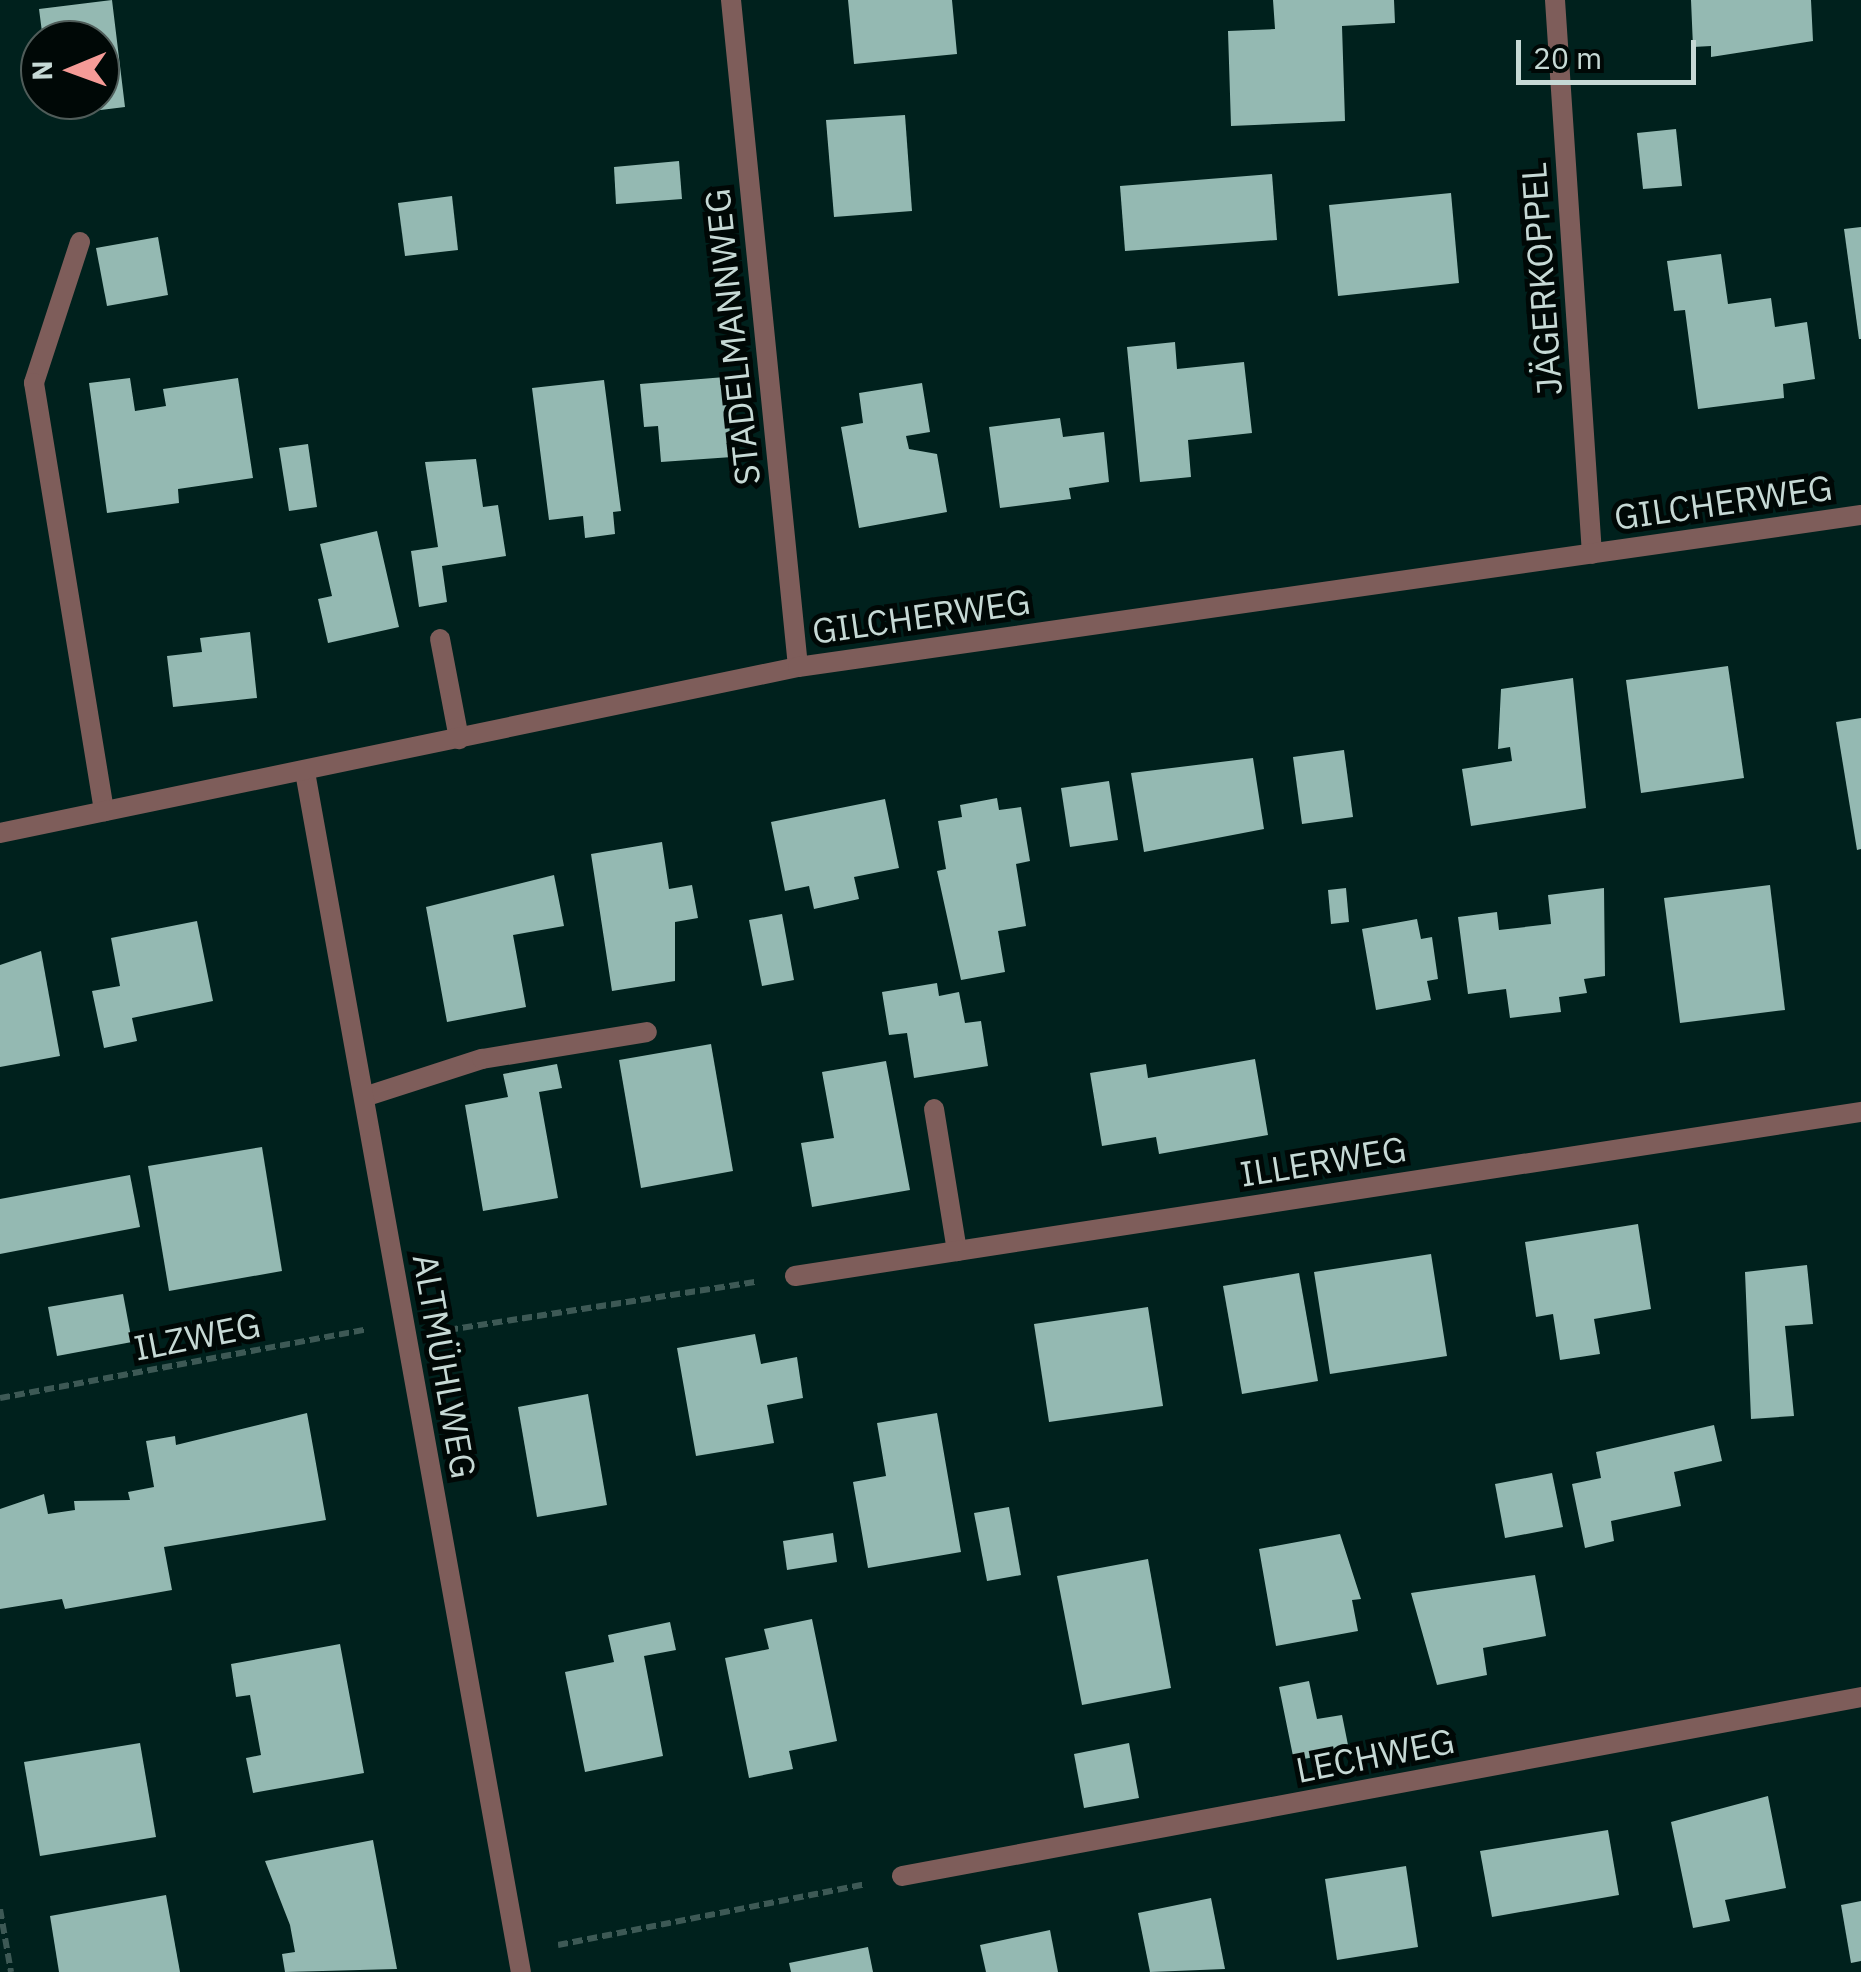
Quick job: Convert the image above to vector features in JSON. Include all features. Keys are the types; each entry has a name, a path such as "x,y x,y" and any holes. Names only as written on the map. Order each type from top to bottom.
{"street":[{"name":"STADELMANNWEG","path":"731,0 798,666"},
{"name":"JÄGERKOPPEL","path":"1556,0 1592,554"},
{"path":"80,242 34,383 104,811"},
{"name":"GILCHERWEG","path":"0,832 305,772 798,666 1861,515"},
{"path":"440,640 458,739"},
{"name":"ALTMÜHLWEG","path":"305,772 519,1963"},
{"path":"364,1097 482,1058 647,1032"},
{"path":"934,1110 957,1250"},
{"name":"ILLERWEG","path":"795,1276 1861,1112"},
{"name":"LECHWEG","path":"902,1876 1861,1697"}],"path":[{"name":"ILZWEG","path":"0,1398 405,1329 795,1276"},
{"path":"519,1963 902,1876"},
{"path":"0,1909 11,1972"}],"building":[{"path":"112,0 114,20 40,20 39,9"},
{"path":"848,0 952,0 957,54 854,64"},
{"path":"1273,0 1394,0 1395,23 1342,26 1345,121 1231,126 1228,31 1275,29"},
{"path":"1691,0 1811,0 1813,41 1711,57 1711,46 1693,47"},
{"path":"120,66 125,107 120,108"},
{"path":"905,115 912,211 834,217 826,120"},
{"path":"1676,129 1682,186 1643,189 1637,133"},
{"path":"679,161 682,199 616,204 614,167"},
{"path":"1272,174 1277,240 1125,251 1120,186"},
{"path":"1451,193 1459,283 1338,296 1329,205"},
{"path":"452,196 458,250 405,256 398,203"},
{"path":"1861,227 1861,339 1859,339 1844,229"},
{"path":"158,237 168,295 107,306 96,248"},
{"path":"1721,254 1728,304 1771,298 1775,327 1807,322 1815,379 1783,384 1784,398 1698,409 1685,310 1674,311 1667,261"},
{"path":"1175,342 1177,369 1244,362 1252,433 1188,440 1191,477 1140,482 1127,347"},
{"path":"725,377 732,457 661,462 658,426 644,427 640,384"},
{"path":"130,378 135,411 166,406 163,389 238,378 253,478 178,489 179,503 107,513 89,383"},
{"path":"604,380 621,511 613,512 615,534 585,538 583,516 549,520 532,388"},
{"path":"922,383 930,432 906,436 909,449 937,454 947,512 859,528 841,427 863,423 859,393"},
{"path":"1060,418 1063,437 1104,432 1109,482 1069,488 1071,499 1000,508 989,427"},
{"path":"308,444 317,507 289,511 279,448"},
{"path":"476,459 483,507 498,505 506,556 442,566 447,602 419,607 411,551 438,547 425,462"},
{"path":"377,531 399,627 328,643 318,599 332,596 320,544"},
{"path":"250,632 257,698 173,707 167,656 202,652 200,638"},
{"path":"1728,666 1744,778 1641,793 1626,680"},
{"path":"1573,678 1586,808 1471,826 1462,769 1512,761 1510,747 1498,749 1501,689"},
{"path":"1861,718 1861,849 1857,850 1836,722"},
{"path":"1344,750 1353,817 1302,824 1293,757"},
{"path":"1253,758 1264,829 1144,852 1131,773"},
{"path":"1109,781 1118,840 1070,847 1061,788"},
{"path":"997,798 999,810 1021,807 1030,861 1016,864 1026,926 998,931 1005,972 961,980 937,871 946,869 938,821 962,817 960,805"},
{"path":"885,799 899,868 854,877 859,899 814,909 809,886 785,891 771,822"},
{"path":"662,842 669,889 692,885 698,918 675,922 675,981 612,991 591,854"},
{"path":"554,875 564,926 513,935 526,1007 447,1022 426,907"},
{"path":"1770,885 1785,1010 1680,1023 1664,898"},
{"path":"1346,888 1349,922 1331,924 1328,890"},
{"path":"1604,888 1605,976 1584,979 1587,993 1559,997 1561,1012 1510,1018 1506,989 1468,994 1458,917 1497,912 1499,930 1551,924 1548,895"},
{"path":"782,914 794,980 762,986 749,920"},
{"path":"1417,919 1421,939 1432,937 1438,979 1427,981 1431,1000 1376,1010 1362,929"},
{"path":"197,921 213,1001 132,1018 137,1041 104,1048 92,991 120,986 111,938"},
{"path":"41,951 60,1056 0,1067 0,965"},
{"path":"937,983 939,996 959,992 965,1023 981,1021 988,1066 914,1078 907,1033 889,1035 882,992"},
{"path":"711,1044 733,1171 641,1188 619,1060"},
{"path":"1255,1059 1268,1135 1159,1154 1156,1137 1102,1146 1090,1073 1146,1064 1148,1078"},
{"path":"886,1061 910,1190 812,1207 801,1143 834,1138 822,1072"},
{"path":"557,1064 562,1088 539,1092 558,1198 483,1211 465,1105 508,1097 503,1074"},
{"path":"262,1147 282,1271 169,1291 148,1166"},
{"path":"130,1175 140,1227 0,1254 0,1199"},
{"path":"1638,1224 1651,1309 1594,1319 1600,1354 1560,1360 1553,1314 1536,1317 1525,1242"},
{"path":"1431,1254 1447,1356 1330,1374 1314,1272"},
{"path":"1807,1265 1813,1324 1785,1326 1794,1416 1751,1419 1745,1272"},
{"path":"1299,1273 1318,1381 1242,1394 1223,1286"},
{"path":"123,1294 132,1342 57,1356 48,1307"},
{"path":"1148,1307 1163,1406 1049,1422 1034,1324"},
{"path":"755,1334 761,1364 797,1357 803,1398 767,1405 774,1443 696,1456 677,1348"},
{"path":"588,1394 607,1505 537,1517 518,1407"},
{"path":"307,1413 326,1520 164,1547 172,1590 65,1609 62,1599 0,1609 0,1509 44,1494 48,1514 75,1510 74,1501 130,1500 128,1492 154,1487 146,1441 175,1436 176,1445"},
{"path":"937,1413 961,1552 868,1568 853,1482 886,1476 877,1423"},
{"path":"1714,1425 1722,1461 1674,1472 1681,1506 1611,1521 1614,1541 1585,1548 1572,1484 1601,1478 1596,1452"},
{"path":"1552,1473 1563,1527 1505,1538 1495,1484"},
{"path":"1009,1507 1021,1575 987,1581 974,1513"},
{"path":"833,1533 837,1562 787,1570 783,1541"},
{"path":"1340,1534 1361,1599 1352,1600 1358,1631 1276,1646 1259,1549"},
{"path":"1148,1559 1171,1688 1082,1705 1057,1576"},
{"path":"1535,1575 1546,1636 1483,1648 1487,1675 1437,1685 1411,1593"},
{"path":"812,1619 837,1741 789,1751 793,1769 749,1778 725,1658 769,1649 764,1629"},
{"path":"670,1622 676,1650 644,1656 663,1756 585,1772 565,1672 614,1662 608,1635"},
{"path":"340,1644 364,1773 253,1793 246,1758 261,1755 250,1695 236,1697 231,1664"},
{"path":"1309,1681 1317,1719 1342,1715 1349,1750 1294,1761 1279,1687"},
{"path":"140,1743 156,1837 40,1856 24,1762"},
{"path":"1129,1743 1139,1798 1084,1808 1074,1754"},
{"path":"1768,1796 1786,1888 1725,1900 1730,1921 1693,1928 1671,1822"},
{"path":"1608,1830 1619,1895 1492,1917 1480,1851"},
{"path":"373,1840 397,1969 285,1972 282,1954 295,1952 290,1925 265,1861"},
{"path":"1406,1866 1418,1947 1337,1960 1325,1879"},
{"path":"166,1895 180,1972 59,1972 50,1916"},
{"path":"1211,1898 1225,1969 1150,1972 1138,1913"},
{"path":"1861,1901 1861,1961 1851,1963 1841,1905"},
{"path":"1050,1930 1058,1972 986,1972 980,1945"},
{"path":"868,1947 873,1972 791,1972 789,1963"}]}
